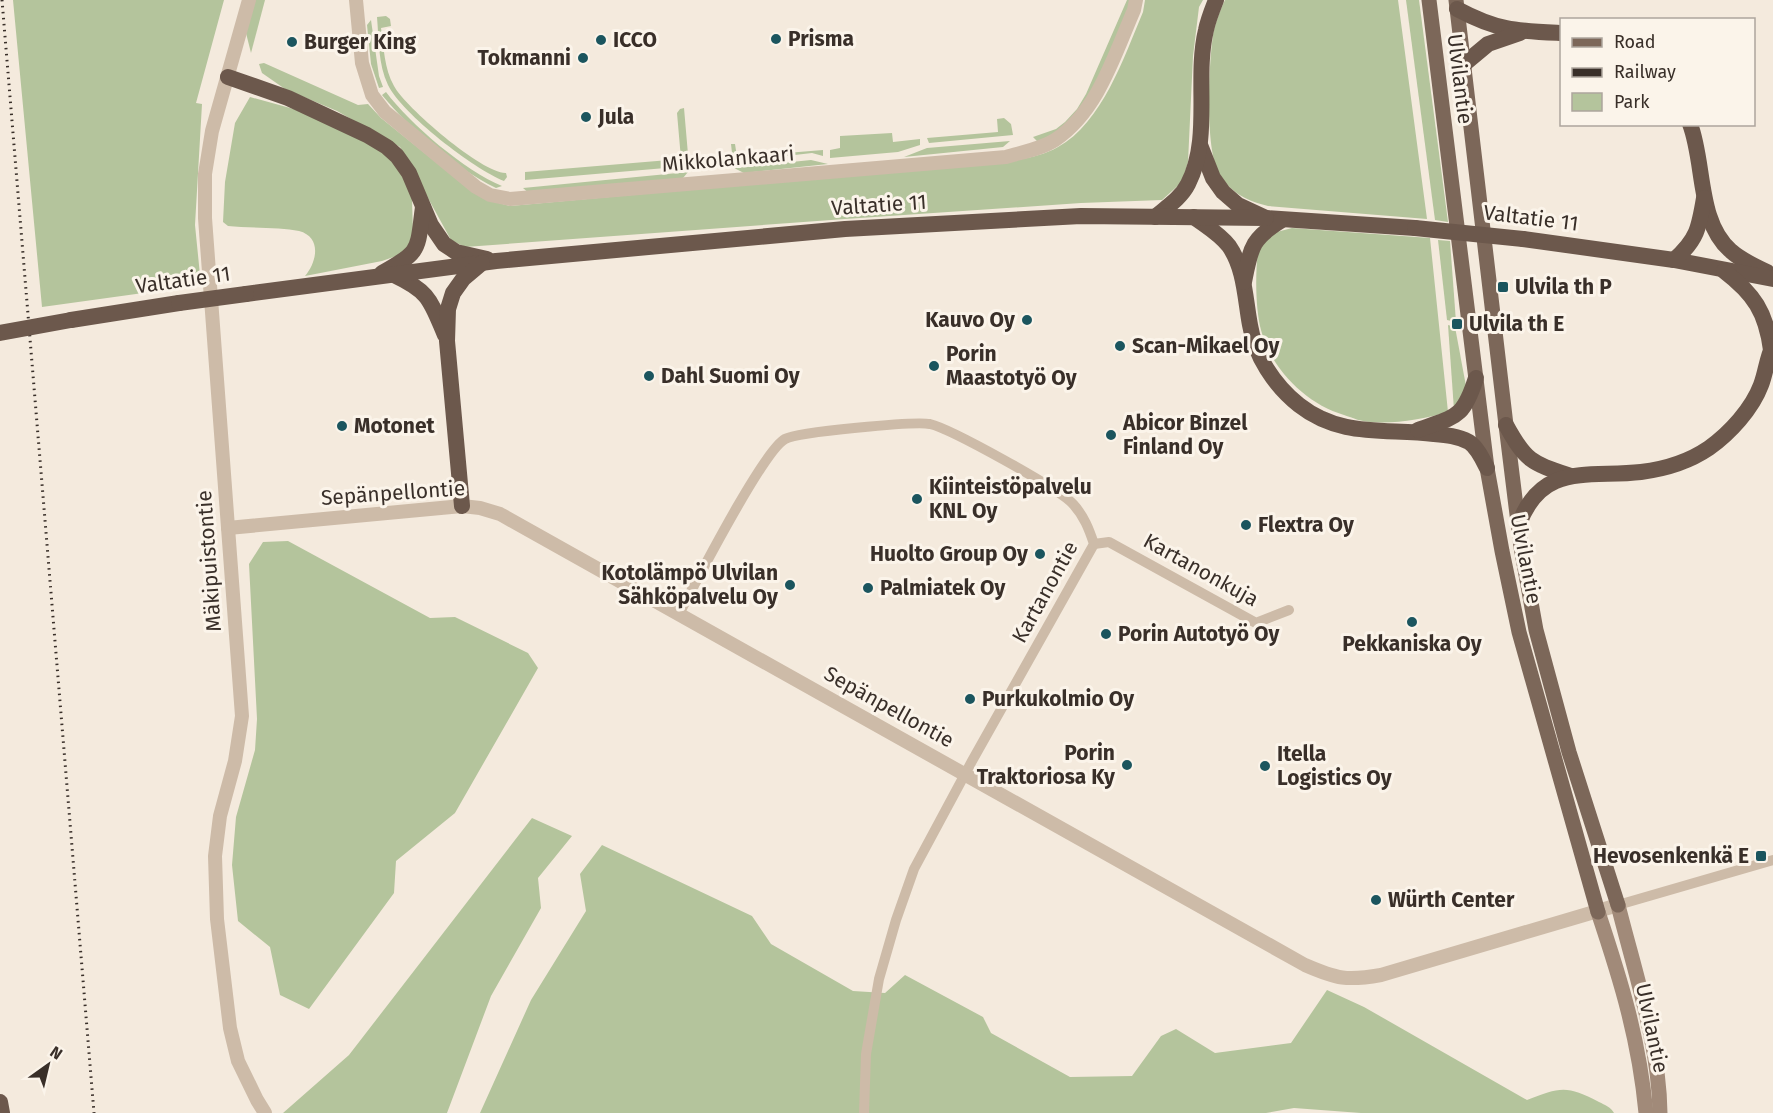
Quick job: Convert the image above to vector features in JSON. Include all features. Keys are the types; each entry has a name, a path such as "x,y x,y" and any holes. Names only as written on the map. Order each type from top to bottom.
{"highway":[{"path":"1155,216 1179,196 1187,185 1200,145 1205,32 1216,0"},
{"path":"1456,5 1486,24 1524,32 1560,33"},
{"path":"1464,64 1488,44 1524,32"},
{"path":"228,77 288,98 367,135 387,147 397,156 409,173 438,237 451,249 489,262"},
{"path":"1690,126 1695,138 1704,197 1719,238 1729,250 1773,277"},
{"path":"1200,145 1213,178 1223,192 1238,205 1274,219 1255,241 1244,285"},
{"path":"1674,260 1688,248 1699,228 1704,197"},
{"path":"373,278 408,258 414,252 419,237 423,206"},
{"name":"Valtatie 11","path":"0,333 179,303 489,262 845,229 1070,217 1155,216 1274,219 1415,228 1523,239 1674,260 1773,277"},
{"path":"1194,217 1230,247 1244,285 1250,328 1265,367 1279,386 1297,404 1317,417 1342,427 1454,436 1471,443 1487,468"},
{"path":"462,506 447,341 448,309 453,293 463,279 489,262"},
{"path":"1519,524 1525,506 1541,488 1571,476 1657,470 1694,457 1710,447 1738,421 1760,388 1772,348 1766,321 1760,308 1741,284 1720,269"},
{"path":"394,275 415,285 426,295 447,341"},
{"path":"1414,432 1452,418 1463,410 1476,378"},
{"path":"1506,425 1518,447 1528,458 1539,465 1571,476"},
{"path":"0,1102 2,1113"}],"main road":[{"name":"Ulvilantie","path":"1429,0 1487,468 1502,551 1519,632 1633,1027 1641,1065 1646,1113"},
{"name":"Ulvilantie","path":"1456,5 1506,425 1536,630 1569,752 1618,906 1648,1028 1655,1063 1660,1113"}],"street":[{"name":"Mäkipuistontie","path":"249,0 212,131 205,174 205,218 242,716 237,753 220,816 215,856 217,919 230,1029 238,1060 257,1100 266,1113"},
{"name":"Mikkolankaari","path":"356,0 362,63 372,95 385,112 476,187 490,195 510,199 1006,157 1034,149 1053,141 1075,124 1095,98 1134,10 1136,0"},
{"name":"Kartanontie","path":"680,614 773,450 785,439 803,434 930,424 1031,476 1072,502 1088,524 1094,544 914,869 879,979 866,1054 864,1113"},
{"name":"Sepänpellontie","path":"228,528 462,506 500,514 1305,965 1332,977 1354,980 1381,975 1618,906"},
{"name":"Kartanonkuja","path":"1094,544 1109,542 1256,623 1289,610"},
{"path":"1618,906 1773,860"}],"green space":[{"path":"13,0 224,0 196,103 202,104 195,225 201,285 42,307"},
{"path":"254,0 265,0 251,53 245,29"},
{"path":"1127,0 1132,0 1130,8 1090,96 1069,125 1038,142 1033,137 1056,129 1077,109 1086,94"},
{"path":"1145,0 1203,0 1199,7 1193,56 1188,162 1182,182 1162,200 1081,203 465,247 451,240 400,147 337,111 285,89 262,73 259,64 264,63 358,105 368,104 381,118 473,192 487,200 510,206 1018,160 1044,153 1074,136 1099,106 1128,49 1143,12"},
{"path":"1225,0 1398,0 1427,219 1268,206 1247,199 1225,182 1215,163 1209,107 1213,35"},
{"path":"1406,0 1419,0 1448,222 1435,220"},
{"path":"386,16 390,19 391,26 381,28 386,65 394,86 401,96 428,123 463,151 480,163 506,173 507,177 504,181 475,165 440,139 408,111 396,97 382,69 377,17"},
{"path":"371,20 379,76 383,87 379,88 371,64 367,25"},
{"path":"386,92 423,132 455,158 502,186 496,188 480,179 434,147 382,95"},
{"path":"250,97 301,111 367,141 390,157 405,179 412,199 413,233 410,246 402,254 382,261 305,276 312,264 315,250 314,244 306,234 283,229 228,226 223,222 225,182 235,123"},
{"path":"684,108 689,166 525,180 525,172 681,159 677,113"},
{"path":"1004,118 1011,124 1013,135 929,143 927,138 998,132 997,119"},
{"path":"892,133 893,142 920,139 920,145 898,152 830,158 830,150 840,148 840,136"},
{"path":"1010,141 1003,147 904,157 927,148"},
{"path":"731,144 735,144 737,157 823,150 823,156 812,153 733,162"},
{"path":"811,160 828,164 744,173 734,168"},
{"path":"688,172 683,178 530,194 523,188"},
{"path":"1292,228 1430,238 1448,412 1400,422 1361,421 1316,403 1292,383 1273,358 1266,344 1259,321 1256,287 1259,244 1273,233"},
{"path":"1438,240 1450,241 1456,322 1447,320"},
{"path":"1448,325 1455,327 1466,386 1454,410"},
{"path":"288,541 430,618 455,617 528,653 538,668 455,813 396,861 394,893 309,1009 280,995 270,947 238,921 232,865 236,817 255,750 257,719 249,564 263,542"},
{"path":"532,818 572,836 538,878 541,908 491,996 447,1113 283,1113 349,1055"},
{"path":"602,845 752,916 771,944 853,991 885,993 905,975 983,1017 991,1033 1070,1077 1132,1076 1161,1036 1176,1029 1215,1053 1291,1043 1327,990 1364,1007 1527,1100 1556,1090 1571,1090 1606,1105 1614,1113 1361,1113 1294,1108 1266,1113 480,1113 531,1000 586,911 580,874"}],"railway":[{"path":"2,0 94,1113"}],"place":[{"name":"Prisma","path":"776,39"},
{"name":"ICCO","path":"601,40"},
{"name":"Burger King","path":"292,42"},
{"name":"Tokmanni","path":"583,58"},
{"name":"Jula","path":"586,117"},
{"name":"Ulvila th P","path":"1503,287"},
{"name":"Kauvo Oy","path":"1027,320"},
{"name":"Ulvila th E","path":"1457,324"},
{"name":"Scan-Mikael Oy","path":"1120,346"},
{"name":"Porin Maastotyö Oy","path":"934,366"},
{"name":"Dahl Suomi Oy","path":"649,376"},
{"name":"Motonet","path":"342,426"},
{"name":"Abicor Binzel Finland Oy","path":"1111,435"},
{"name":"Kiinteistöpalvelu KNL Oy","path":"917,499"},
{"name":"Flextra Oy","path":"1246,525"},
{"name":"Huolto Group Oy","path":"1040,554"},
{"name":"Kotolämpö Ulvilan Sähköpalvelu Oy","path":"790,585"},
{"name":"Palmiatek Oy","path":"868,588"},
{"name":"Pekkaniska Oy","path":"1412,622"},
{"name":"Porin Autotyö Oy","path":"1106,634"},
{"name":"Purkukolmio Oy","path":"970,699"},
{"name":"Porin Traktoriosa Ky","path":"1127,765"},
{"name":"Itella Logistics Oy","path":"1265,766"},
{"name":"Hevosenkenkä E","path":"1761,856"},
{"name":"Würth Center","path":"1376,900"}]}
